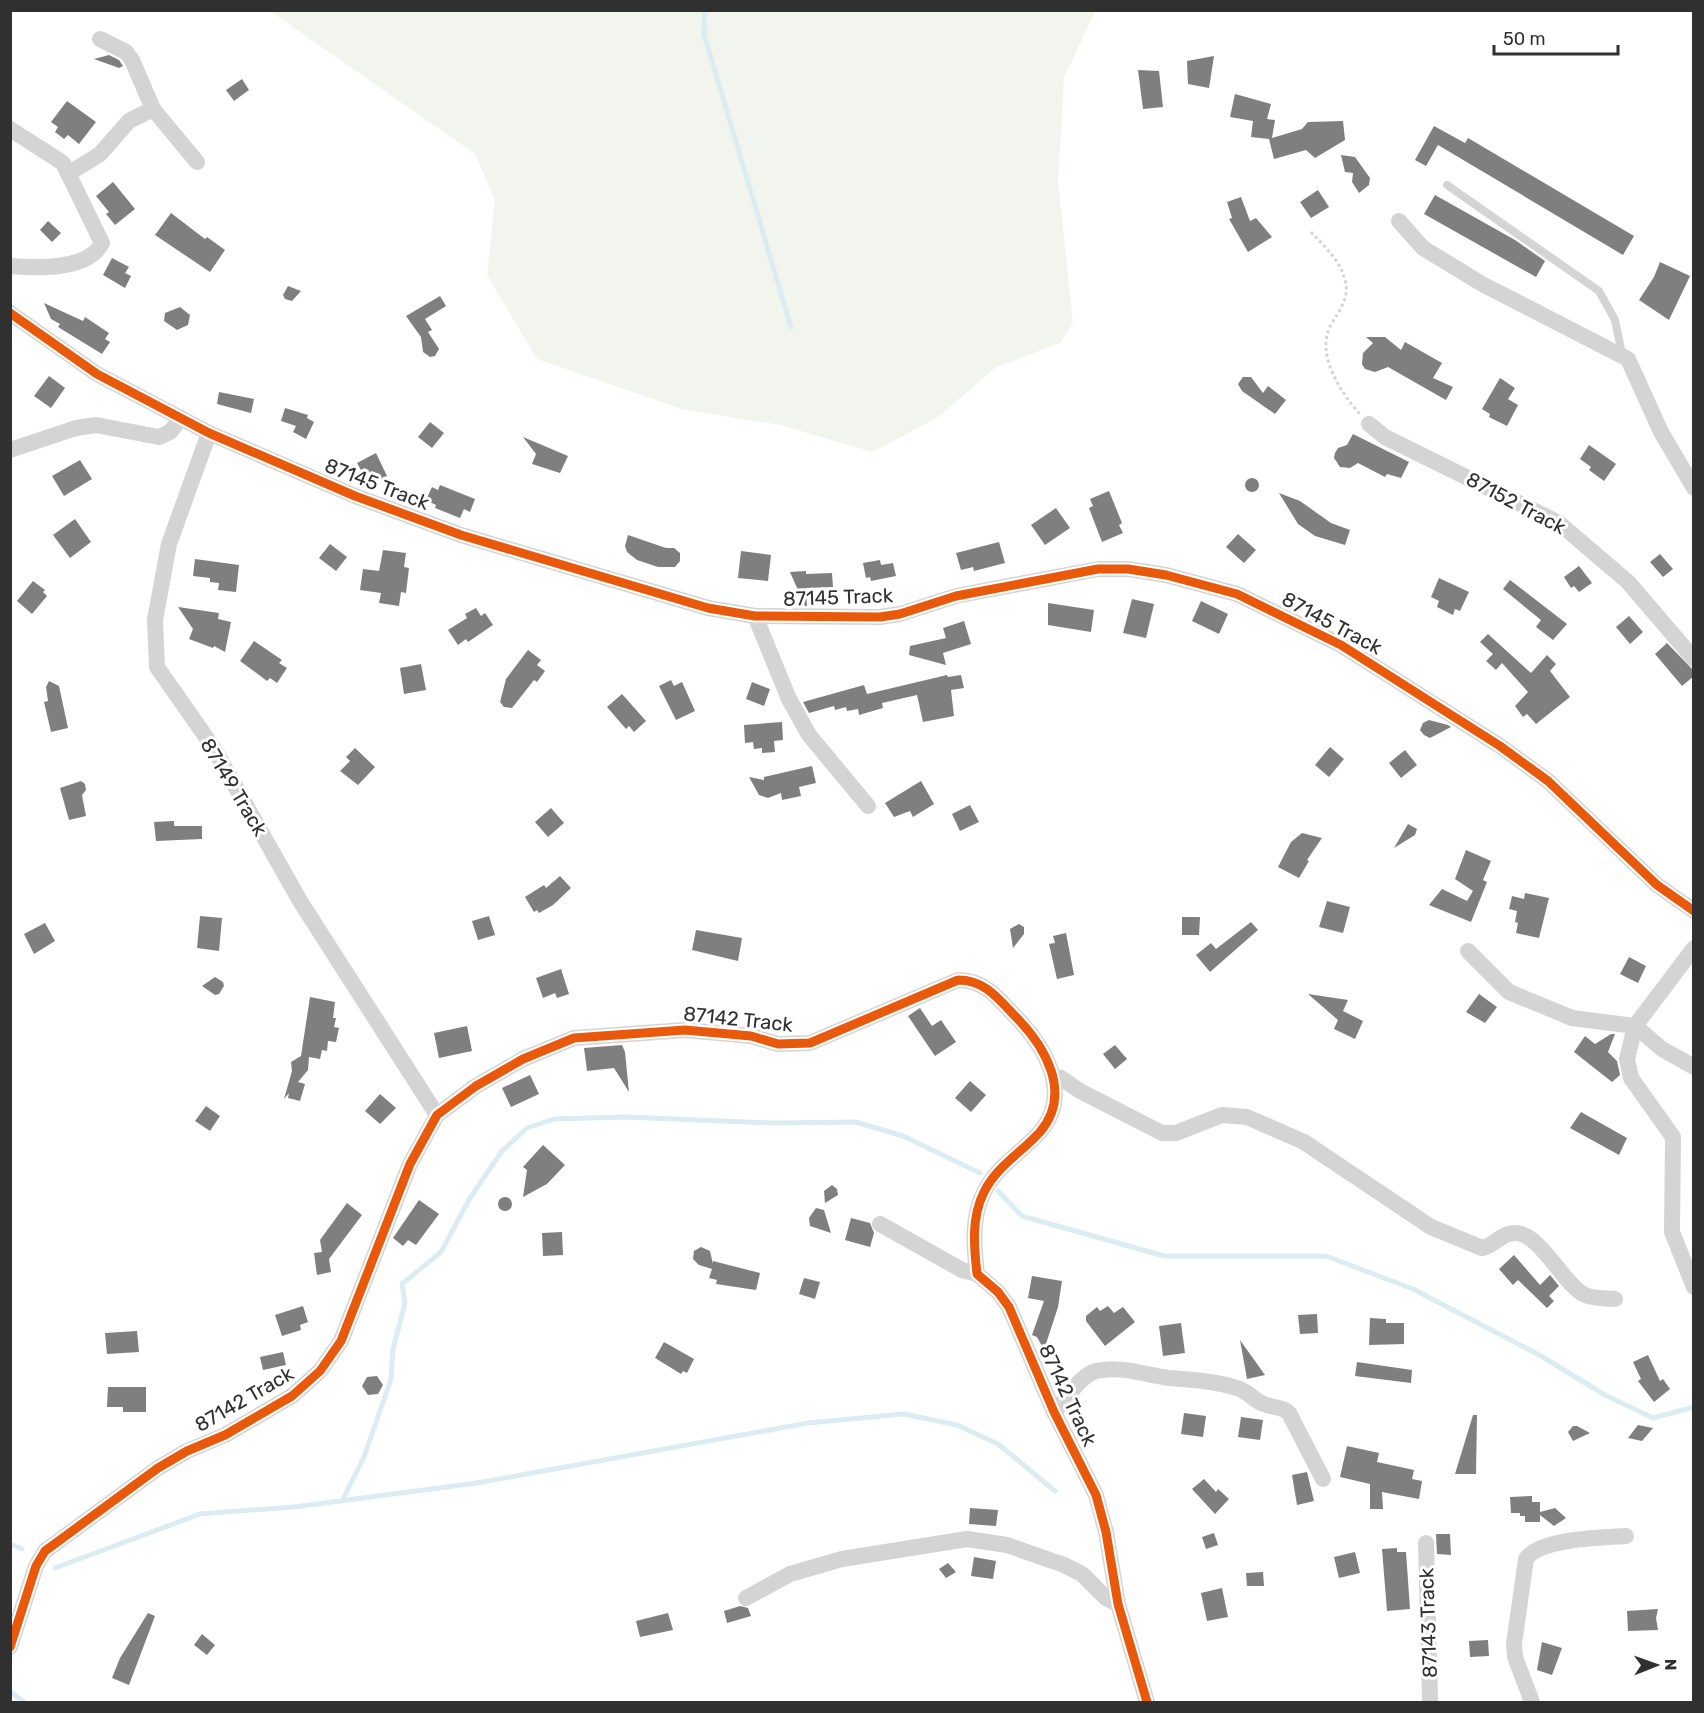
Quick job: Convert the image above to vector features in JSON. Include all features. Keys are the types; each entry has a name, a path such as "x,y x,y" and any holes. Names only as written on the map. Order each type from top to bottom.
{"street":[{"path":"100,39 126,52 132,60 153,109 197,162"},
{"path":"68,174 100,154 129,121 153,109"},
{"path":"10,129 63,163 100,235 100,247 76,262 57,267 10,266"},
{"path":"1399,221 1423,248 1482,284 1622,354 1634,366 1661,432 1694,488"},
{"name":"87145 Track","path":"10,313 97,374 209,433 356,496 461,535 708,608 755,616 880,617 900,614 956,596 1098,569 1128,569 1202,583 1237,594 1341,645 1500,746 1548,781 1657,885 1694,911"},
{"path":"10,450 76,428 96,425 159,437 170,432 182,418"},
{"name":"87152 Track","path":"1369,424 1385,437 1559,523 1628,582 1694,659"},
{"name":"87149 Track","path":"209,433 168,544 155,620 157,667 213,747 300,901 437,1115"},
{"path":"755,616 789,699 809,735 868,806"},
{"path":"1694,948 1635,1026 1628,1049 1627,1066 1631,1078 1673,1137 1672,1232 1694,1287"},
{"path":"1468,951 1509,992 1538,1007 1572,1018 1635,1026 1662,1049 1694,1067"},
{"name":"87142 Track","path":"10,1647 36,1566 45,1551 158,1468 187,1451 225,1435 292,1396 331,1357 341,1341 410,1164 437,1115 504,1069 548,1047 574,1038 685,1029 751,1036 778,1044 810,1043 958,980 978,982 987,988 1027,1029 1054,1077"},
{"path":"977,1274 974,1248 975,1218 980,1202 995,1174 1040,1132 1051,1114 1056,1098 1054,1077 1062,1078 1080,1091 1162,1133 1176,1133 1222,1115 1247,1117 1304,1142 1431,1227 1482,1248 1489,1247 1507,1234 1521,1233 1535,1243 1582,1294 1615,1299"},
{"name":"87142 Track","path":"880,1224 962,1270 977,1274 999,1292 1009,1307 1054,1412 1096,1495 1106,1532 1118,1604 1147,1702"},
{"path":"1054,1412 1077,1385 1096,1371 1125,1370 1168,1378 1208,1381 1237,1388 1247,1391 1262,1404 1281,1407 1289,1413 1323,1479"},
{"path":"1532,1702 1515,1657 1514,1644 1526,1559 1530,1553 1539,1548 1558,1543 1626,1536"},
{"path":"746,1598 790,1574 842,1559 967,1539 1007,1545 1055,1562 1082,1574 1106,1598 1118,1604"},
{"name":"87143 Track","path":"1426,1543 1430,1702"}],"lane":[{"path":"1447,185 1599,291 1615,320 1622,354"}],"path":[{"path":"1311,232 1334,258 1347,288 1340,311 1327,333 1329,361 1343,392 1369,424"}],"shaded area":[{"path":"270,11 1095,11 1064,78 1058,181 1073,323 1060,343 995,368 938,417 873,452 780,425 682,409 537,359 487,275 495,200 475,154"}],"building":[{"path":"109,55 119,60 123,66 119,68 94,59"},
{"path":"1214,56 1209,88 1188,84 1187,61"},
{"path":"1138,70 1159,71 1163,107 1143,109"},
{"path":"242,79 249,90 234,101 226,90"},
{"path":"1235,94 1271,104 1267,119 1275,120 1272,138 1302,129 1308,122 1343,121 1345,140 1315,158 1306,150 1274,159 1269,139 1251,137 1253,121 1230,117"},
{"path":"67,101 96,122 79,144 68,135 64,139 55,132 58,127 51,122"},
{"path":"1434,126 1465,143 1468,138 1634,236 1623,255 1438,145 1426,166 1415,160"},
{"path":"1341,155 1355,157 1370,178 1369,185 1359,193 1352,182 1353,173 1345,172"},
{"path":"113,182 135,209 115,225 106,214 109,212 96,196"},
{"path":"1318,190 1329,207 1311,218 1300,202"},
{"path":"1435,195 1515,240 1545,261 1536,277 1424,214"},
{"path":"1241,197 1250,221 1256,218 1272,237 1248,252 1229,219 1232,218 1227,202"},
{"path":"171,213 205,239 207,237 225,250 210,272 155,235"},
{"path":"48,221 61,233 52,242 40,230"},
{"path":"112,258 129,267 125,273 131,276 125,288 103,275"},
{"path":"1660,262 1690,276 1669,320 1639,300 1654,277"},
{"path":"288,286 301,291 292,301 285,299 283,295"},
{"path":"440,296 446,306 425,319 432,330 428,332 439,349 435,356 430,357 423,352 421,337 406,316"},
{"path":"44,303 83,321 85,317 109,333 105,339 110,342 102,354 58,327 60,324 51,319"},
{"path":"180,307 190,315 188,325 177,330 164,321 165,313"},
{"path":"1366,337 1385,337 1401,350 1405,342 1442,363 1433,378 1453,387 1446,400 1388,367 1375,372 1365,369 1362,364 1363,353 1373,343"},
{"path":"49,376 65,388 51,408 34,396"},
{"path":"1243,377 1251,377 1263,393 1268,386 1286,400 1275,414 1242,391 1238,384"},
{"path":"1500,378 1515,388 1508,399 1518,405 1507,426 1489,417 1490,414 1482,409"},
{"path":"219,392 254,399 251,413 217,404"},
{"path":"285,408 308,415 307,418 314,422 306,439 293,432 296,426 281,421"},
{"path":"430,422 444,433 432,448 418,437"},
{"path":"1353,434 1409,462 1401,478 1387,474 1385,477 1358,463 1350,468 1340,467 1334,458 1335,453 1338,448 1347,445"},
{"path":"523,437 568,456 560,473 532,464 536,454"},
{"path":"1589,445 1616,464 1604,481 1589,470 1591,467 1580,459"},
{"path":"376,453 387,476 369,485 357,463"},
{"path":"80,460 92,479 64,496 52,476"},
{"path":"1249,478 1255,478 1259,485 1255,492 1249,492 1245,488 1245,482"},
{"path":"440,485 475,499 470,512 464,509 460,518 435,508 436,505 426,500 432,487 438,490"},
{"path":"1109,491 1122,523 1119,525 1123,533 1102,542 1089,508 1093,506 1090,499"},
{"path":"1279,493 1300,501 1331,523 1350,530 1345,545 1315,536 1298,524"},
{"path":"1056,508 1070,528 1045,545 1031,525"},
{"path":"75,519 91,542 70,558 53,535"},
{"path":"1238,534 1256,550 1244,563 1226,547"},
{"path":"628,535 666,548 674,548 680,553 680,561 675,567 658,567 637,560 627,552 625,546"},
{"path":"999,542 1005,563 974,571 973,567 961,570 956,553"},
{"path":"330,544 347,557 336,571 319,558"},
{"path":"383,550 406,553 404,567 409,568 406,593 401,592 399,606 379,603 381,593 360,590 363,569 379,571"},
{"path":"741,551 771,555 768,581 738,578"},
{"path":"1660,554 1673,569 1663,577 1650,562"},
{"path":"195,559 239,565 236,592 218,590 219,583 210,582 210,578 193,576"},
{"path":"880,560 881,565 893,563 896,576 871,581 870,577 866,578 863,563"},
{"path":"1579,566 1592,583 1579,592 1574,586 1571,588 1564,577"},
{"path":"806,571 806,574 832,573 833,587 806,588 807,606 805,606 790,572"},
{"path":"1439,578 1469,592 1460,611 1455,609 1453,615 1437,607 1439,601 1431,597"},
{"path":"1510,580 1567,624 1553,640 1536,627 1541,620 1503,589"},
{"path":"33,581 45,590 43,592 47,596 32,614 17,601"},
{"path":"1132,599 1154,604 1146,638 1123,633"},
{"path":"1201,601 1228,614 1219,634 1192,621"},
{"path":"1048,603 1094,610 1091,632 1048,625"},
{"path":"178,607 219,613 218,619 231,622 225,652 214,646 213,648 189,639 193,629"},
{"path":"476,608 481,616 485,613 493,625 468,642 466,639 458,645 448,630 467,618 465,614"},
{"path":"1629,616 1643,632 1630,644 1616,627"},
{"path":"964,621 971,644 943,653 946,665 909,655 910,646 946,638 943,628"},
{"path":"1488,634 1531,673 1547,655 1556,664 1550,671 1570,697 1536,724 1527,714 1523,717 1515,706 1528,692 1502,663 1496,670 1486,661 1493,654 1480,642"},
{"path":"254,641 282,660 279,663 287,668 277,683 270,678 267,681 240,661"},
{"path":"1667,643 1694,671 1694,676 1682,686 1655,654"},
{"path":"528,650 541,660 537,665 545,671 537,682 534,680 512,708 504,707 500,702 506,679"},
{"path":"421,664 426,690 404,694 400,668"},
{"path":"947,675 948,677 961,675 964,688 951,690 954,716 923,722 917,695 882,703 883,708 859,715 858,709 847,711 846,707 835,710 834,706 809,713 803,702 864,685 867,694"},
{"path":"671,680 674,686 682,682 695,711 676,720 659,686"},
{"path":"49,681 59,686 68,728 51,732 44,702 48,701 46,687"},
{"path":"752,682 770,689 764,706 746,699"},
{"path":"622,694 646,721 634,732 629,726 626,729 607,707"},
{"path":"1429,720 1451,727 1430,738 1420,730 1423,723"},
{"path":"782,722 783,740 774,741 775,752 762,753 762,748 754,749 753,742 745,743 744,725"},
{"path":"1330,747 1344,759 1329,777 1315,765"},
{"path":"355,748 375,767 358,785 340,771 350,761 346,757"},
{"path":"1405,750 1417,765 1401,778 1389,763"},
{"path":"812,766 816,783 799,787 801,796 782,800 781,793 768,798 759,795 749,777 764,780 764,777"},
{"path":"81,781 85,784 86,790 82,795 86,816 69,820 60,788"},
{"path":"921,781 934,804 913,817 910,811 894,817 885,803"},
{"path":"970,805 979,822 960,831 952,814"},
{"path":"551,808 564,823 548,837 535,822"},
{"path":"174,821 174,826 202,826 202,839 156,841 154,822"},
{"path":"1408,824 1417,829 1415,835 1394,848"},
{"path":"1302,833 1322,838 1307,860 1309,861 1299,878 1278,867 1291,842"},
{"path":"1466,850 1491,861 1483,880 1487,882 1471,922 1429,905 1442,889 1467,901 1473,891 1455,879"},
{"path":"560,876 571,888 553,905 539,913 537,910 534,912 525,897 544,885 546,888"},
{"path":"1525,893 1549,898 1539,938 1516,933 1517,911 1509,909 1512,896 1524,899"},
{"path":"1327,901 1350,907 1343,933 1319,927"},
{"path":"200,916 222,918 219,951 197,948"},
{"path":"489,916 495,935 478,940 472,921"},
{"path":"1182,917 1200,917 1199,935 1182,935"},
{"path":"1251,922 1258,930 1210,972 1196,955 1211,943 1216,949"},
{"path":"45,923 55,941 34,954 24,934"},
{"path":"1019,924 1024,927 1024,934 1013,948 1010,929"},
{"path":"696,930 742,938 738,961 692,950"},
{"path":"1066,933 1074,975 1057,979 1049,944 1055,943 1053,936"},
{"path":"1629,957 1646,966 1638,983 1620,974"},
{"path":"561,969 569,994 557,998 555,993 543,998 536,978"},
{"path":"215,977 223,982 224,986 219,994 215,995 202,986"},
{"path":"1308,994 1348,1000 1343,1011 1363,1021 1355,1039 1334,1029 1338,1020"},
{"path":"1479,994 1497,1007 1485,1023 1466,1012"},
{"path":"310,997 335,1002 334,1027 339,1028 336,1042 328,1041 327,1051 322,1050 320,1059 309,1057 308,1070 298,1082 305,1084 300,1101 288,1098 289,1093 284,1099 292,1071 291,1062 301,1056"},
{"path":"920,1008 932,1026 941,1020 956,1042 935,1056 908,1016"},
{"path":"467,1026 472,1051 439,1058 434,1033"},
{"path":"1615,1034 1608,1052 1617,1061 1620,1075 1612,1082 1574,1052 1585,1036 1595,1044"},
{"path":"622,1045 625,1052 629,1092 614,1068 587,1071 584,1048"},
{"path":"1115,1045 1127,1059 1115,1069 1103,1054"},
{"path":"530,1075 539,1094 511,1107 502,1088"},
{"path":"970,1081 986,1095 971,1112 955,1098"},
{"path":"380,1094 396,1108 380,1124 365,1111"},
{"path":"206,1106 220,1116 210,1131 195,1121"},
{"path":"1581,1112 1627,1138 1619,1155 1570,1128"},
{"path":"543,1145 565,1165 547,1184 523,1197 527,1170 523,1167"},
{"path":"832,1185 837,1189 838,1195 825,1203 824,1191"},
{"path":"505,1197 510,1199 512,1204 510,1209 505,1211 500,1209 498,1204 500,1199"},
{"path":"419,1200 439,1214 416,1245 408,1240 403,1246 393,1238"},
{"path":"347,1203 362,1215 329,1259 331,1272 317,1275 314,1253 322,1252 320,1240"},
{"path":"816,1208 824,1210 831,1233 810,1226 809,1218"},
{"path":"851,1218 870,1223 874,1233 870,1247 845,1240"},
{"path":"562,1232 563,1255 543,1256 542,1233"},
{"path":"701,1247 710,1251 713,1264 713,1261 760,1273 756,1290 716,1284 717,1280 709,1278 712,1269 699,1265 693,1259 694,1251"},
{"path":"1514,1255 1540,1285 1550,1275 1559,1286 1549,1296 1554,1301 1547,1308 1518,1280 1513,1285 1499,1269"},
{"path":"1032,1276 1062,1281 1058,1307 1044,1350 1037,1337 1032,1335 1044,1301 1028,1298"},
{"path":"804,1278 820,1282 815,1299 799,1294"},
{"path":"303,1306 308,1322 300,1325 301,1330 282,1336 275,1315"},
{"path":"1108,1306 1114,1313 1123,1307 1135,1322 1105,1346 1086,1321 1086,1316 1097,1307 1100,1311"},
{"path":"1317,1314 1318,1333 1300,1334 1298,1315"},
{"path":"1370,1318 1386,1319 1386,1323 1404,1323 1404,1344 1369,1345"},
{"path":"1181,1323 1185,1353 1163,1356 1159,1326"},
{"path":"137,1331 139,1352 107,1354 105,1333"},
{"path":"1240,1340 1265,1375 1247,1379"},
{"path":"664,1342 694,1359 687,1373 683,1371 681,1374 655,1358"},
{"path":"283,1352 286,1365 263,1370 260,1357"},
{"path":"1648,1355 1660,1381 1663,1379 1670,1389 1654,1402 1638,1381 1641,1379 1633,1362"},
{"path":"1357,1362 1412,1370 1411,1383 1355,1376"},
{"path":"377,1376 383,1385 378,1394 368,1395 362,1386 367,1377"},
{"path":"108,1387 146,1387 146,1412 123,1412 123,1407 107,1407"},
{"path":"1184,1413 1206,1416 1203,1437 1181,1434"},
{"path":"1473,1415 1477,1415 1476,1474 1455,1474"},
{"path":"1241,1417 1263,1420 1260,1440 1238,1437"},
{"path":"1638,1425 1653,1428 1642,1441 1628,1438"},
{"path":"1573,1426 1590,1433 1573,1441 1568,1432"},
{"path":"1347,1446 1379,1453 1377,1462 1414,1470 1412,1479 1422,1481 1419,1499 1382,1492 1383,1509 1370,1509 1370,1484 1340,1477"},
{"path":"1307,1472 1314,1501 1297,1505 1292,1475"},
{"path":"1204,1479 1216,1492 1218,1489 1229,1499 1215,1514 1192,1489"},
{"path":"1532,1496 1532,1502 1540,1502 1540,1512 1555,1508 1566,1518 1554,1526 1540,1515 1540,1522 1525,1522 1525,1516 1520,1516 1520,1513 1511,1513 1510,1497"},
{"path":"970,1508 998,1510 996,1526 969,1524"},
{"path":"1214,1533 1218,1545 1206,1549 1202,1537"},
{"path":"1436,1534 1450,1534 1451,1555 1437,1554"},
{"path":"1397,1548 1397,1552 1406,1552 1410,1609 1387,1611 1382,1549"},
{"path":"1355,1552 1360,1573 1339,1578 1334,1557"},
{"path":"974,1557 996,1561 993,1579 971,1576"},
{"path":"948,1563 956,1572 946,1578 939,1569"},
{"path":"1263,1572 1264,1586 1247,1586 1246,1573"},
{"path":"1222,1588 1228,1617 1207,1621 1201,1593"},
{"path":"740,1606 748,1608 751,1616 727,1623 724,1611"},
{"path":"1658,1609 1656,1618 1658,1630 1628,1631 1627,1611"},
{"path":"148,1613 155,1616 129,1685 112,1678 120,1658"},
{"path":"668,1613 673,1630 640,1637 636,1621"},
{"path":"202,1634 215,1645 207,1655 194,1645"},
{"path":"1488,1640 1489,1656 1470,1657 1469,1641"},
{"path":"1542,1642 1562,1648 1552,1675 1537,1670"}],"waterway":[{"path":"705,10 704,34 791,327"},
{"path":"342,1501 364,1457 391,1379 393,1349 405,1303 402,1284 441,1252 470,1198 502,1151 527,1128 554,1119 626,1117 773,1123 856,1122 903,1136 980,1173"},
{"path":"998,1191 1022,1216 1164,1256 1326,1256 1413,1289 1541,1356 1605,1395 1653,1418 1694,1407"},
{"path":"55,1568 200,1514 294,1507 477,1483 808,1423 904,1414 957,1425 998,1444 1055,1491"},
{"path":"10,1544 22,1549"},
{"path":"10,1691 24,1702"}],"cycle path":[{"path":"10,313 97,374 209,433 355,496 461,535 708,608 755,616 880,617 900,614 956,596 1098,569 1128,569 1166,575 1237,594 1341,645 1500,746 1548,781 1657,885 1694,911"},
{"path":"10,1647 36,1566 45,1551 158,1468 187,1451 225,1435 292,1396 320,1371 341,1341 410,1164 437,1115 476,1086 523,1059 574,1038 685,1030 751,1036 778,1044 810,1043 958,980 983,986 996,996 1036,1041 1051,1070 1054,1102 1050,1117 1033,1140 1002,1167 989,1183 980,1202 974,1233 977,1274 998,1292 1009,1307 1054,1412 1096,1495 1106,1532 1118,1604 1147,1702"}]}
